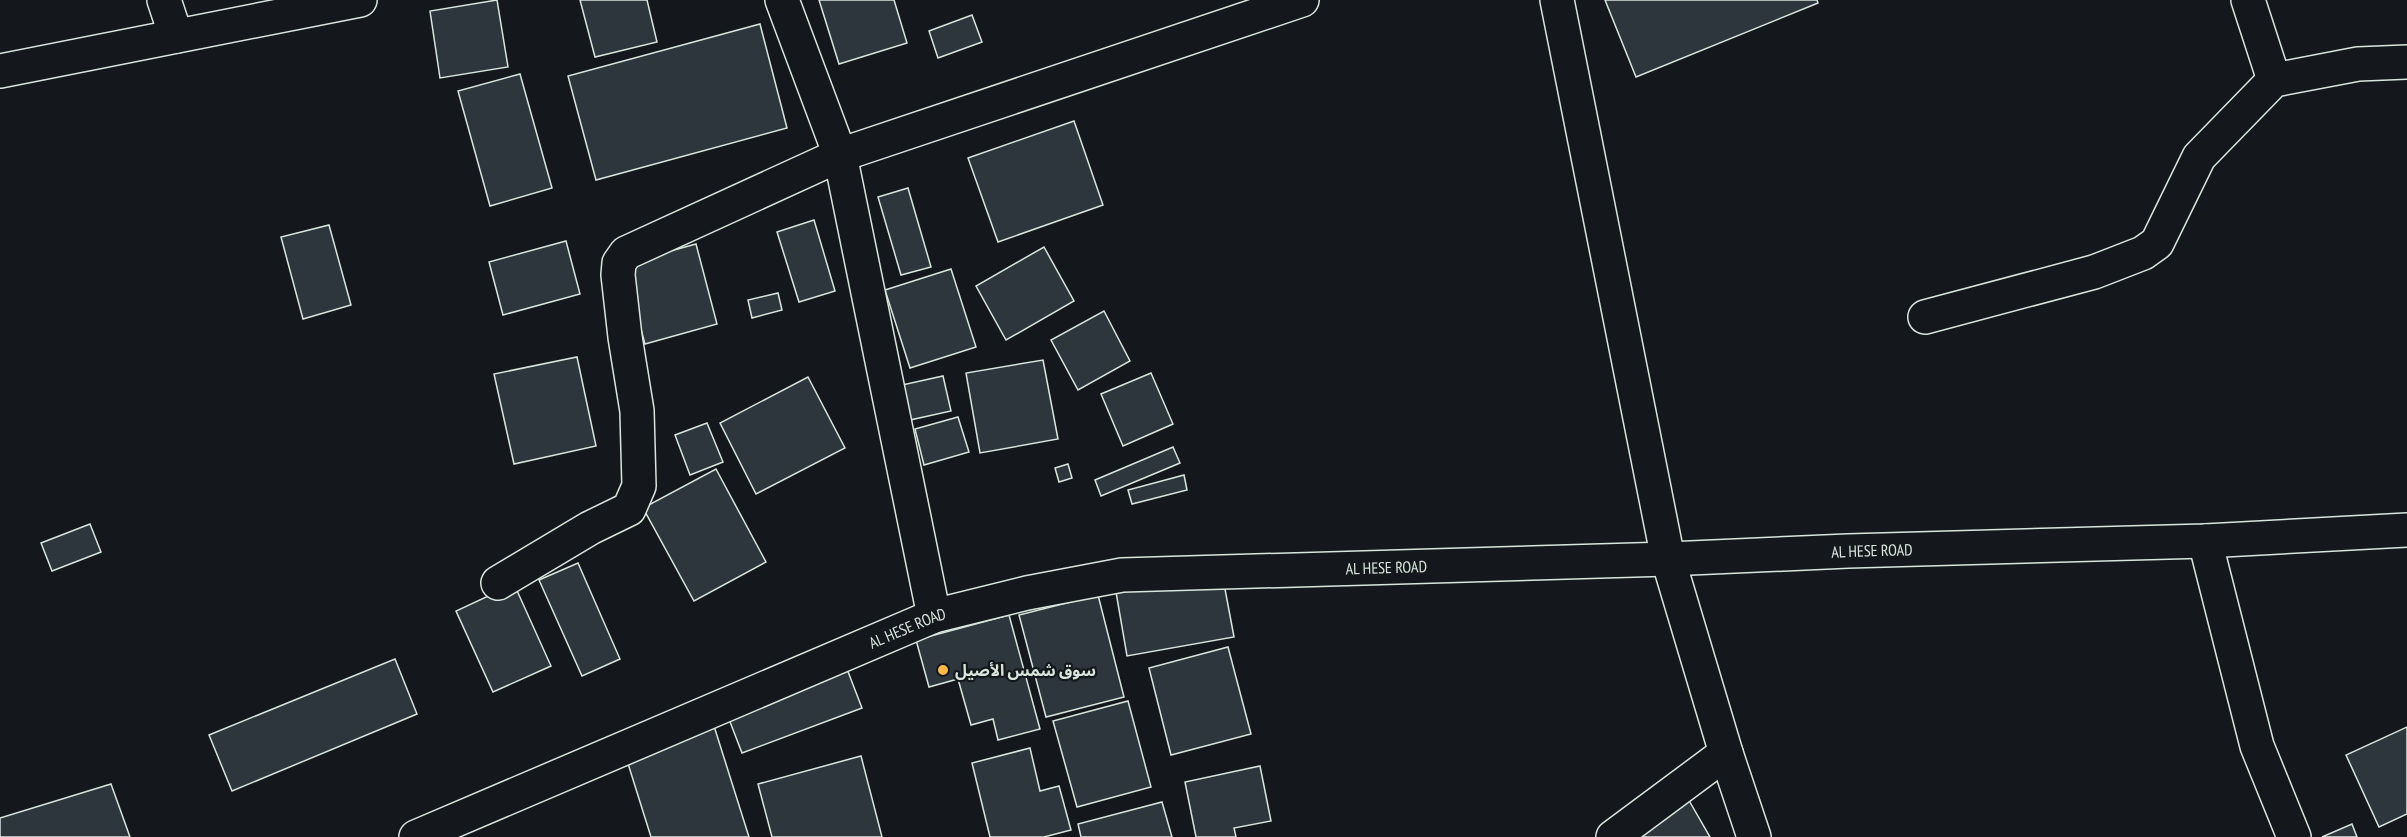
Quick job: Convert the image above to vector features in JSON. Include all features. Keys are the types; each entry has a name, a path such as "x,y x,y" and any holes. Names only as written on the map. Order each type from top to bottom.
{"street":[{"path":"164,0 176,36"},
{"path":"0,71 360,0"},
{"path":"782,0 840,155 934,616"},
{"path":"498,584 590,528 629,508 639,486 637,411 618,275 619,263 626,253 840,155 1302,0"},
{"path":"1557,0 1668,559 1726,753 1754,837"},
{"path":"2248,0 2274,80"},
{"path":"1925,317 2094,272 2143,254 2157,243 2199,157 2274,80 2358,64 2407,62"},
{"name":"AL HESE ROAD","path":"416,837 934,616 1027,593 1122,575 1668,559 1848,550 2205,541 2407,530"},
{"path":"2205,541 2257,746 2294,837"},
{"path":"1613,837 1726,753"}],"building":[{"path":"497,0 508,67 440,78 430,11"},
{"path":"580,0 647,0 657,42 595,57"},
{"path":"819,0 894,0 907,43 839,64"},
{"path":"1605,0 1817,0 1818,3 1636,77"},
{"path":"972,15 982,42 938,58 929,31"},
{"path":"760,24 787,128 596,180 568,76"},
{"path":"520,74 552,188 490,206 458,91"},
{"path":"1074,121 1103,205 998,242 968,158"},
{"path":"908,188 931,267 901,275 878,197"},
{"path":"814,220 835,291 799,302 777,232"},
{"path":"329,225 351,305 303,319 281,237"},
{"path":"566,241 580,294 503,315 489,262"},
{"path":"696,244 717,324 645,344 623,264"},
{"path":"1044,247 1074,301 1006,340 976,286"},
{"path":"951,269 976,347 910,368 885,290"},
{"path":"778,293 782,310 752,318 748,300"},
{"path":"1104,311 1130,361 1078,390 1051,340"},
{"path":"577,357 596,446 514,464 494,374"},
{"path":"1043,360 1058,439 980,453 966,373"},
{"path":"1151,373 1173,424 1123,446 1101,394"},
{"path":"943,376 951,411 910,420 902,385"},
{"path":"808,377 845,448 756,494 720,423"},
{"path":"958,417 969,452 924,465 915,429"},
{"path":"707,423 723,462 690,475 675,435"},
{"path":"1173,447 1180,463 1101,496 1095,480"},
{"path":"1068,464 1072,478 1059,482 1055,468"},
{"path":"716,469 766,562 694,601 643,508"},
{"path":"1184,475 1187,490 1132,504 1128,490"},
{"path":"90,524 101,552 52,571 41,543"},
{"path":"578,563 620,659 582,676 539,580"},
{"path":"1222,573 1234,637 1127,656 1116,592"},
{"path":"514,584 551,666 493,692 456,611"},
{"path":"1098,595 1124,697 1046,717 1019,615"},
{"path":"1009,615 1040,729 998,740 993,719 971,725 958,679 929,687 916,640"},
{"path":"1228,647 1251,734 1171,755 1149,668"},
{"path":"395,659 417,714 232,791 209,735"},
{"path":"847,669 862,708 742,753 727,714"},
{"path":"1128,701 1151,787 1077,807 1053,721"},
{"path":"714,726 749,837 651,837 625,754"},
{"path":"2407,727 2407,814 2379,827 2346,755"},
{"path":"1030,748 1040,791 1059,786 1071,830 1044,837 990,837 972,763"},
{"path":"861,756 882,837 772,837 758,784"},
{"path":"1260,766 1271,821 1234,828 1236,837 1196,837 1185,782"},
{"path":"111,784 130,837 0,837 0,818"},
{"path":"1687,797 1710,837 1624,837"},
{"path":"1162,802 1172,837 1081,837 1078,824"},
{"path":"2352,824 2357,837 2322,837"}],"place":[{"name":"سوق شمس الأصيل","path":"943,670"}]}
